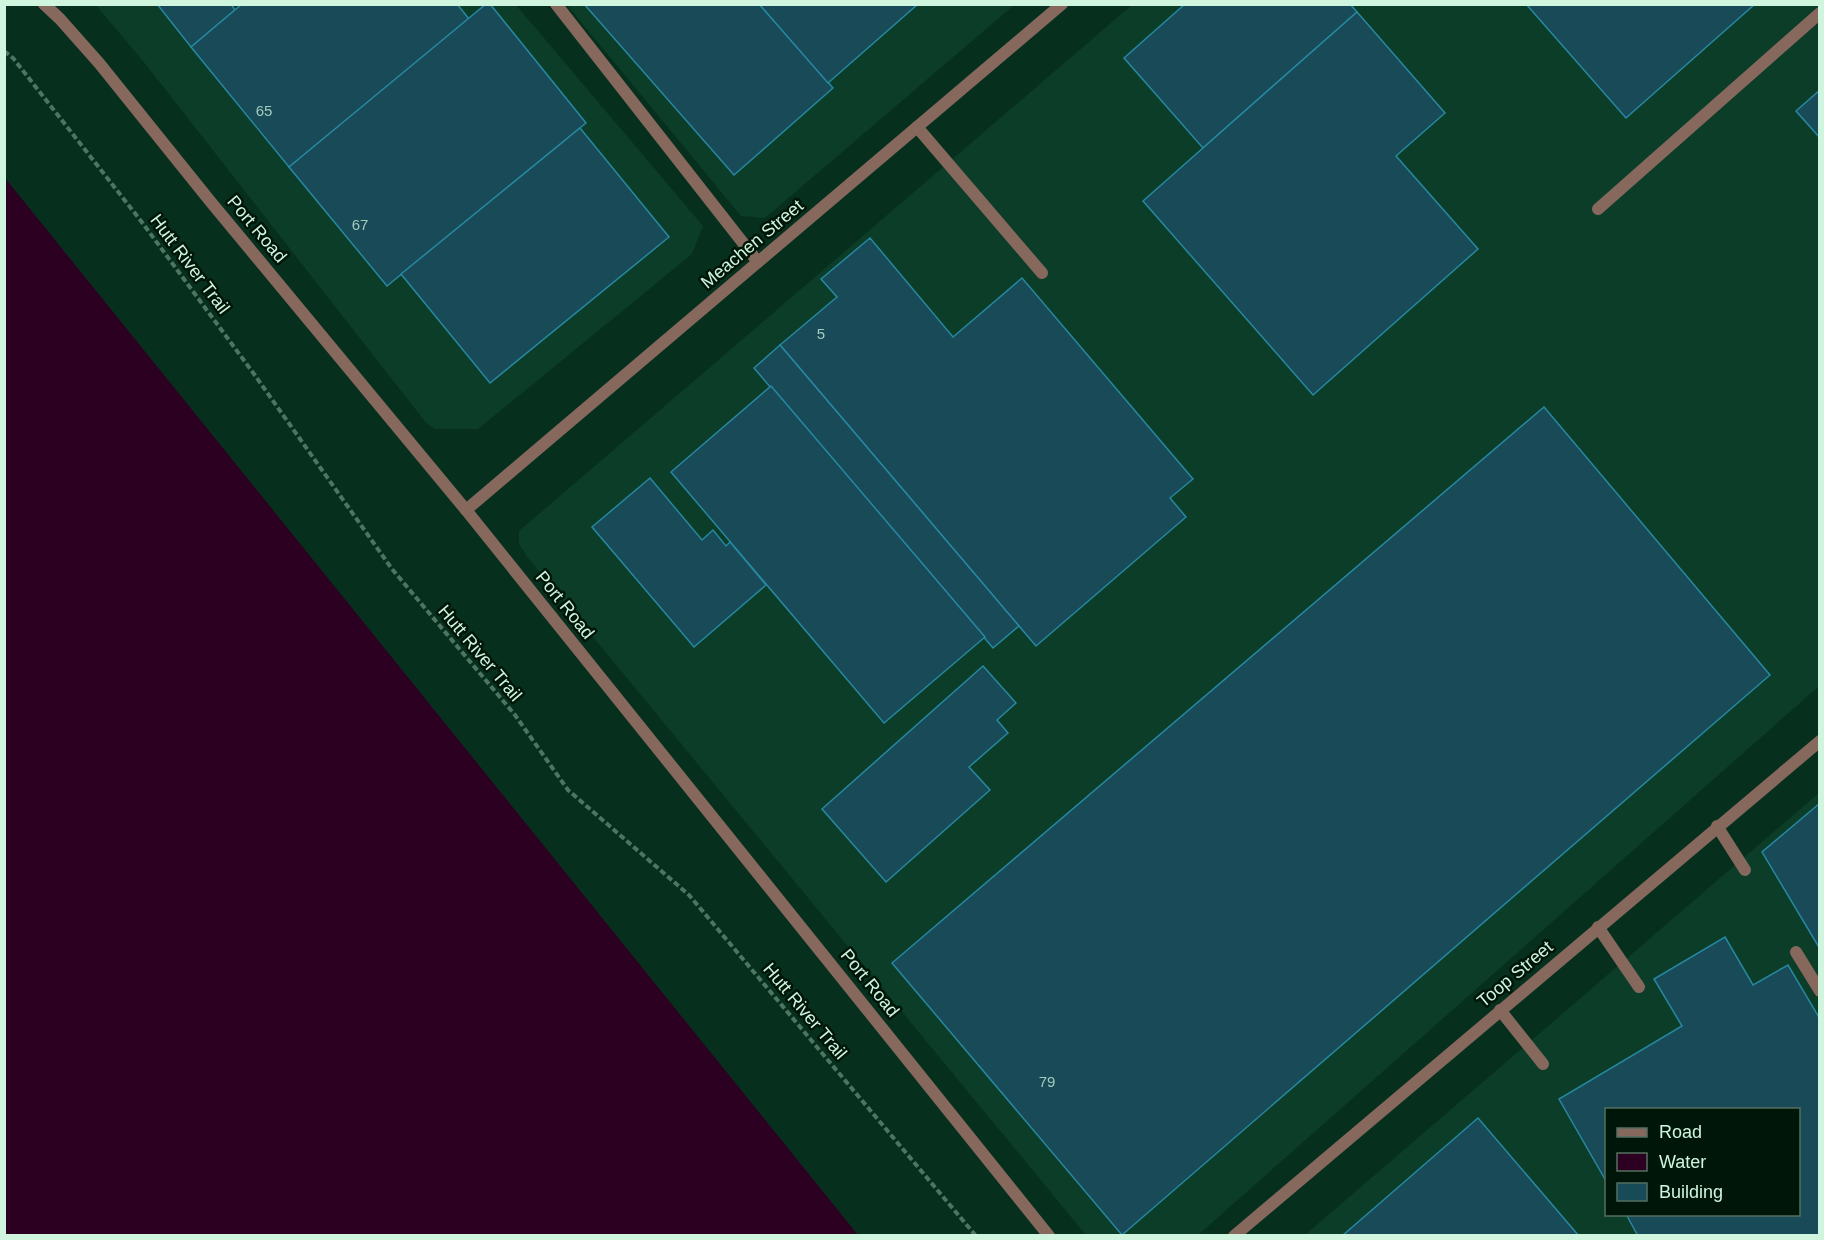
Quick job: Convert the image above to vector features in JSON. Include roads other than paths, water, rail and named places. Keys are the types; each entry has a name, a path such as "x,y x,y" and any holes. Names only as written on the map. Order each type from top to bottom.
{"street":[{"name":"Port Road","path":"44,4 99,63 466,510 1049,1236"},
{"path":"556,4 758,262"},
{"name":"Meachen Street","path":"466,510 1062,4"},
{"path":"1598,209 1820,13"},
{"path":"917,127 1042,273"},
{"name":"Toop Street","path":"1234,1236 1820,741"},
{"path":"1718,826 1744,870"},
{"path":"1598,927 1639,987"},
{"path":"1796,952 1820,991"},
{"path":"1500,1010 1543,1064"}],"water":[{"path":"5,178 858,1235 5,1235"}]}
